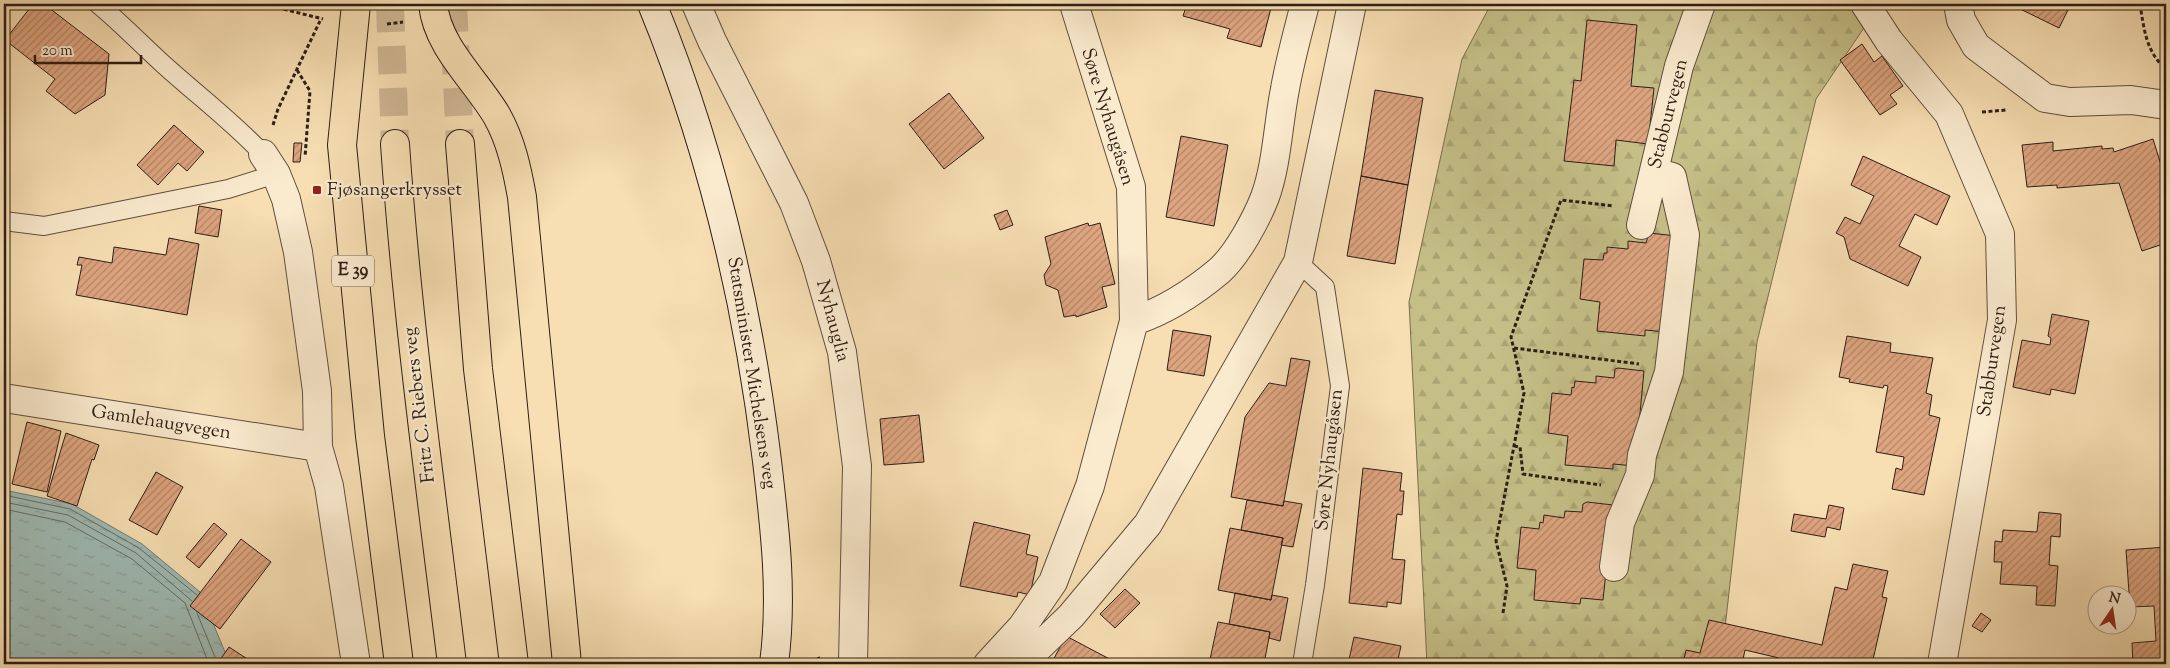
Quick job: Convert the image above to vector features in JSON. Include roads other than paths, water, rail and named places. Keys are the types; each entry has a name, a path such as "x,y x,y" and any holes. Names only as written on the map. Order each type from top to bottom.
{"highway":[{"name":"E 39","path":"356,4 342,144 370,436 399,664"},
{"path":"433,4 434,13 443,37 497,117 515,159 520,187 567,664"},
{"name":"Fritz C. Riebers veg","path":"395,144 401,237 452,664"},
{"path":"460,144 478,369 514,664"}],"street":[{"name":"Statsminister Michelsens veg","path":"652,4 701,142 725,225 748,329 764,434 777,545 779,611 774,664"},
{"name":"Nyhauglia","path":"696,4 712,42 794,203 816,261 842,352 858,466 853,664"},
{"name":"Søre Nyhaugåsen","path":"988,664 1022,627 1053,582 1090,486 1134,321 1131,187 1074,4"},
{"path":"1134,321 1154,314 1172,304 1219,271 1232,256 1254,219 1265,196 1285,88 1305,4"},
{"path":"1021,664 1071,616 1148,524 1298,262 1352,4"},
{"name":"Stabburvegen","path":"1641,225 1680,66 1701,4"},
{"name":"Stabburvegen","path":"1865,4 1889,41 1949,114 2000,234 2002,320 1942,664"},
{"path":"1958,4 1961,20 1976,46 2045,98 2070,102 2131,100 2166,105"},
{"path":"270,164 286,199 298,252 317,391 318,447 329,486 356,664"},
{"path":"1614,567 1620,523 1640,474 1642,455 1669,368 1685,235 1672,177 1654,172"},
{"name":"Gamlehaugvegen","path":"4,398 318,447"}],"lane":[{"path":"4,221 44,226 228,189 270,164 233,124 162,64 132,33 98,4"},
{"name":"Søre Nyhaugåsen","path":"1298,262 1324,286 1340,386 1315,585 1302,664"}],"water":[{"path":"4,490 72,504 142,544 200,592 230,664 4,664"}],"tunnel":[{"path":"390,4 395,144"},
{"path":"453,4 460,144"}],"place":[{"name":"Fjøsangerkrysset","path":"317,190"}]}
